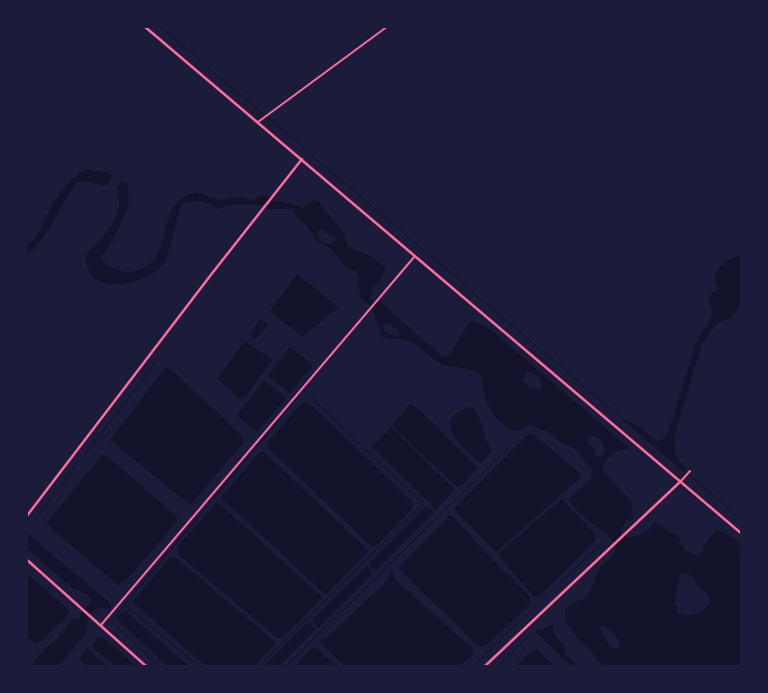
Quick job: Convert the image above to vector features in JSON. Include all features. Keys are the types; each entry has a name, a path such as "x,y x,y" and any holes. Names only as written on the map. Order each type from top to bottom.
{"street":[{"path":"144,26 742,534"},
{"path":"258,122 388,26"},
{"path":"26,517 302,159"},
{"path":"101,625 415,256"},
{"path":"484,667 690,471"},
{"path":"26,559 147,667"}],"shaded area":[{"path":"87,170 109,173 112,176 104,186 86,181 77,182 42,239 26,255 26,245 36,237 50,210 68,183"},
{"path":"122,181 127,184 129,203 113,241 100,258 104,263 127,272 149,265 156,257 161,247 171,213 176,203 185,196 199,193 221,200 236,197 255,200 260,195 270,197 265,205 232,205 218,209 208,203 184,202 181,205 166,260 160,267 140,279 120,284 110,284 101,282 93,277 88,269 86,258 90,250 106,234 115,219 119,205 117,188"},
{"path":"313,200 317,200 344,233 347,246 372,257 386,268 380,281 373,287 371,300 377,303 380,302 443,357 448,357 472,320 490,329 630,449 618,450 606,460 602,470 633,503 631,514 633,517 631,521 627,520 621,531 624,537 633,537 644,533 656,521 658,525 678,536 684,550 698,556 716,529 735,539 741,546 740,549 737,549 742,560 742,667 611,667 602,665 588,647 582,644 566,622 565,609 588,594 599,569 615,553 615,546 611,540 572,506 569,499 591,478 592,470 574,448 560,442 546,430 541,430 531,424 516,431 500,421 491,410 483,390 481,375 477,372 440,363 408,340 381,336 374,312 369,304 360,296 358,275 346,267 330,248 319,243 292,209 266,209 272,201 294,204 303,208","holes":["322,228 328,234 336,237 336,239 331,244 323,243 319,239 317,232","384,323 388,323 399,330 400,336 392,336 384,330","526,371 539,378 542,387 539,389 523,381","590,435 597,437 604,446 603,456 596,456 593,448 587,442","684,573 692,576 711,601 701,612 692,615 678,613 675,602 680,575","602,625 618,638 620,644 618,648 610,646 604,639 600,627"]},
{"path":"742,255 742,301 731,318 717,323 702,344 675,433 674,448 676,456 686,469 684,472 623,420 639,427 654,440 661,441 668,433 696,343 713,314 709,302 712,292 718,288 715,283 717,272 725,262"},
{"path":"297,274 338,307 303,337 270,311"},
{"path":"260,319 268,325 256,339 249,335"},
{"path":"245,341 272,360 246,396 241,399 217,379"},
{"path":"290,347 313,365 290,393 268,376"},
{"path":"165,368 173,371 243,439 242,444 193,502 189,504 110,440"},
{"path":"264,381 286,398 257,432 237,415"},
{"path":"305,402 316,409 413,503 413,508 375,547 371,546 268,448 269,441 302,403"},
{"path":"409,405 418,409 477,467 461,486 457,487 392,426"},
{"path":"467,407 473,408 476,413 492,451 481,462 461,444 451,429 450,420 456,413"},
{"path":"391,427 455,490 436,509 372,447"},
{"path":"531,433 581,474 581,477 496,552 454,509"},
{"path":"260,452 268,456 369,551 327,594 222,499 222,496"},
{"path":"103,454 177,517 177,521 148,556 118,585 53,530 47,522"},
{"path":"562,499 596,535 594,542 540,595 534,597 500,557 499,553"},
{"path":"216,503 221,505 322,598 281,638 277,638 178,554 179,545"},
{"path":"425,507 434,512 375,571 369,563"},
{"path":"449,516 452,516 530,597 531,602 527,607 484,647 477,645 398,568"},
{"path":"26,531 112,606 110,609 99,608 92,612 85,628 88,631 58,667 31,667 41,653 63,632 74,618 79,620 82,611 91,603 91,599 87,594 73,589 26,547"},
{"path":"172,557 176,558 275,642 253,667 207,667 135,604 133,601"},
{"path":"367,565 373,573 318,628 311,621"},
{"path":"26,573 69,610 63,621 37,644 26,636"},
{"path":"390,573 393,573 396,580 474,650 472,655 459,667 346,667 320,643 320,640 327,637 388,580"},
{"path":"125,611 190,667 168,667 119,621 117,617"},
{"path":"308,622 316,629 278,667 263,667"},
{"path":"553,624 554,635 564,646 566,655 578,667 572,667 536,632"},
{"path":"99,637 103,637 137,667 116,667 92,647"},
{"path":"316,648 337,667 294,667 311,649"},
{"path":"87,649 109,667 89,667 80,659"},
{"path":"536,649 555,667 515,667 532,651"}],"waterway":[{"path":"159,26 263,114"},
{"path":"372,26 376,31"},
{"path":"268,118 627,423"},
{"path":"36,518 159,358"},
{"path":"258,667 423,504 304,391"},
{"path":"159,667 115,625 113,619 300,395"},
{"path":"641,435 650,442"},
{"path":"285,667 514,442"},
{"path":"653,445 661,452"},
{"path":"664,454 672,461"},
{"path":"676,464 684,472"},
{"path":"690,476 742,521"},
{"path":"472,667 602,543"},
{"path":"125,605 200,667"},
{"path":"497,667 528,637"}]}
